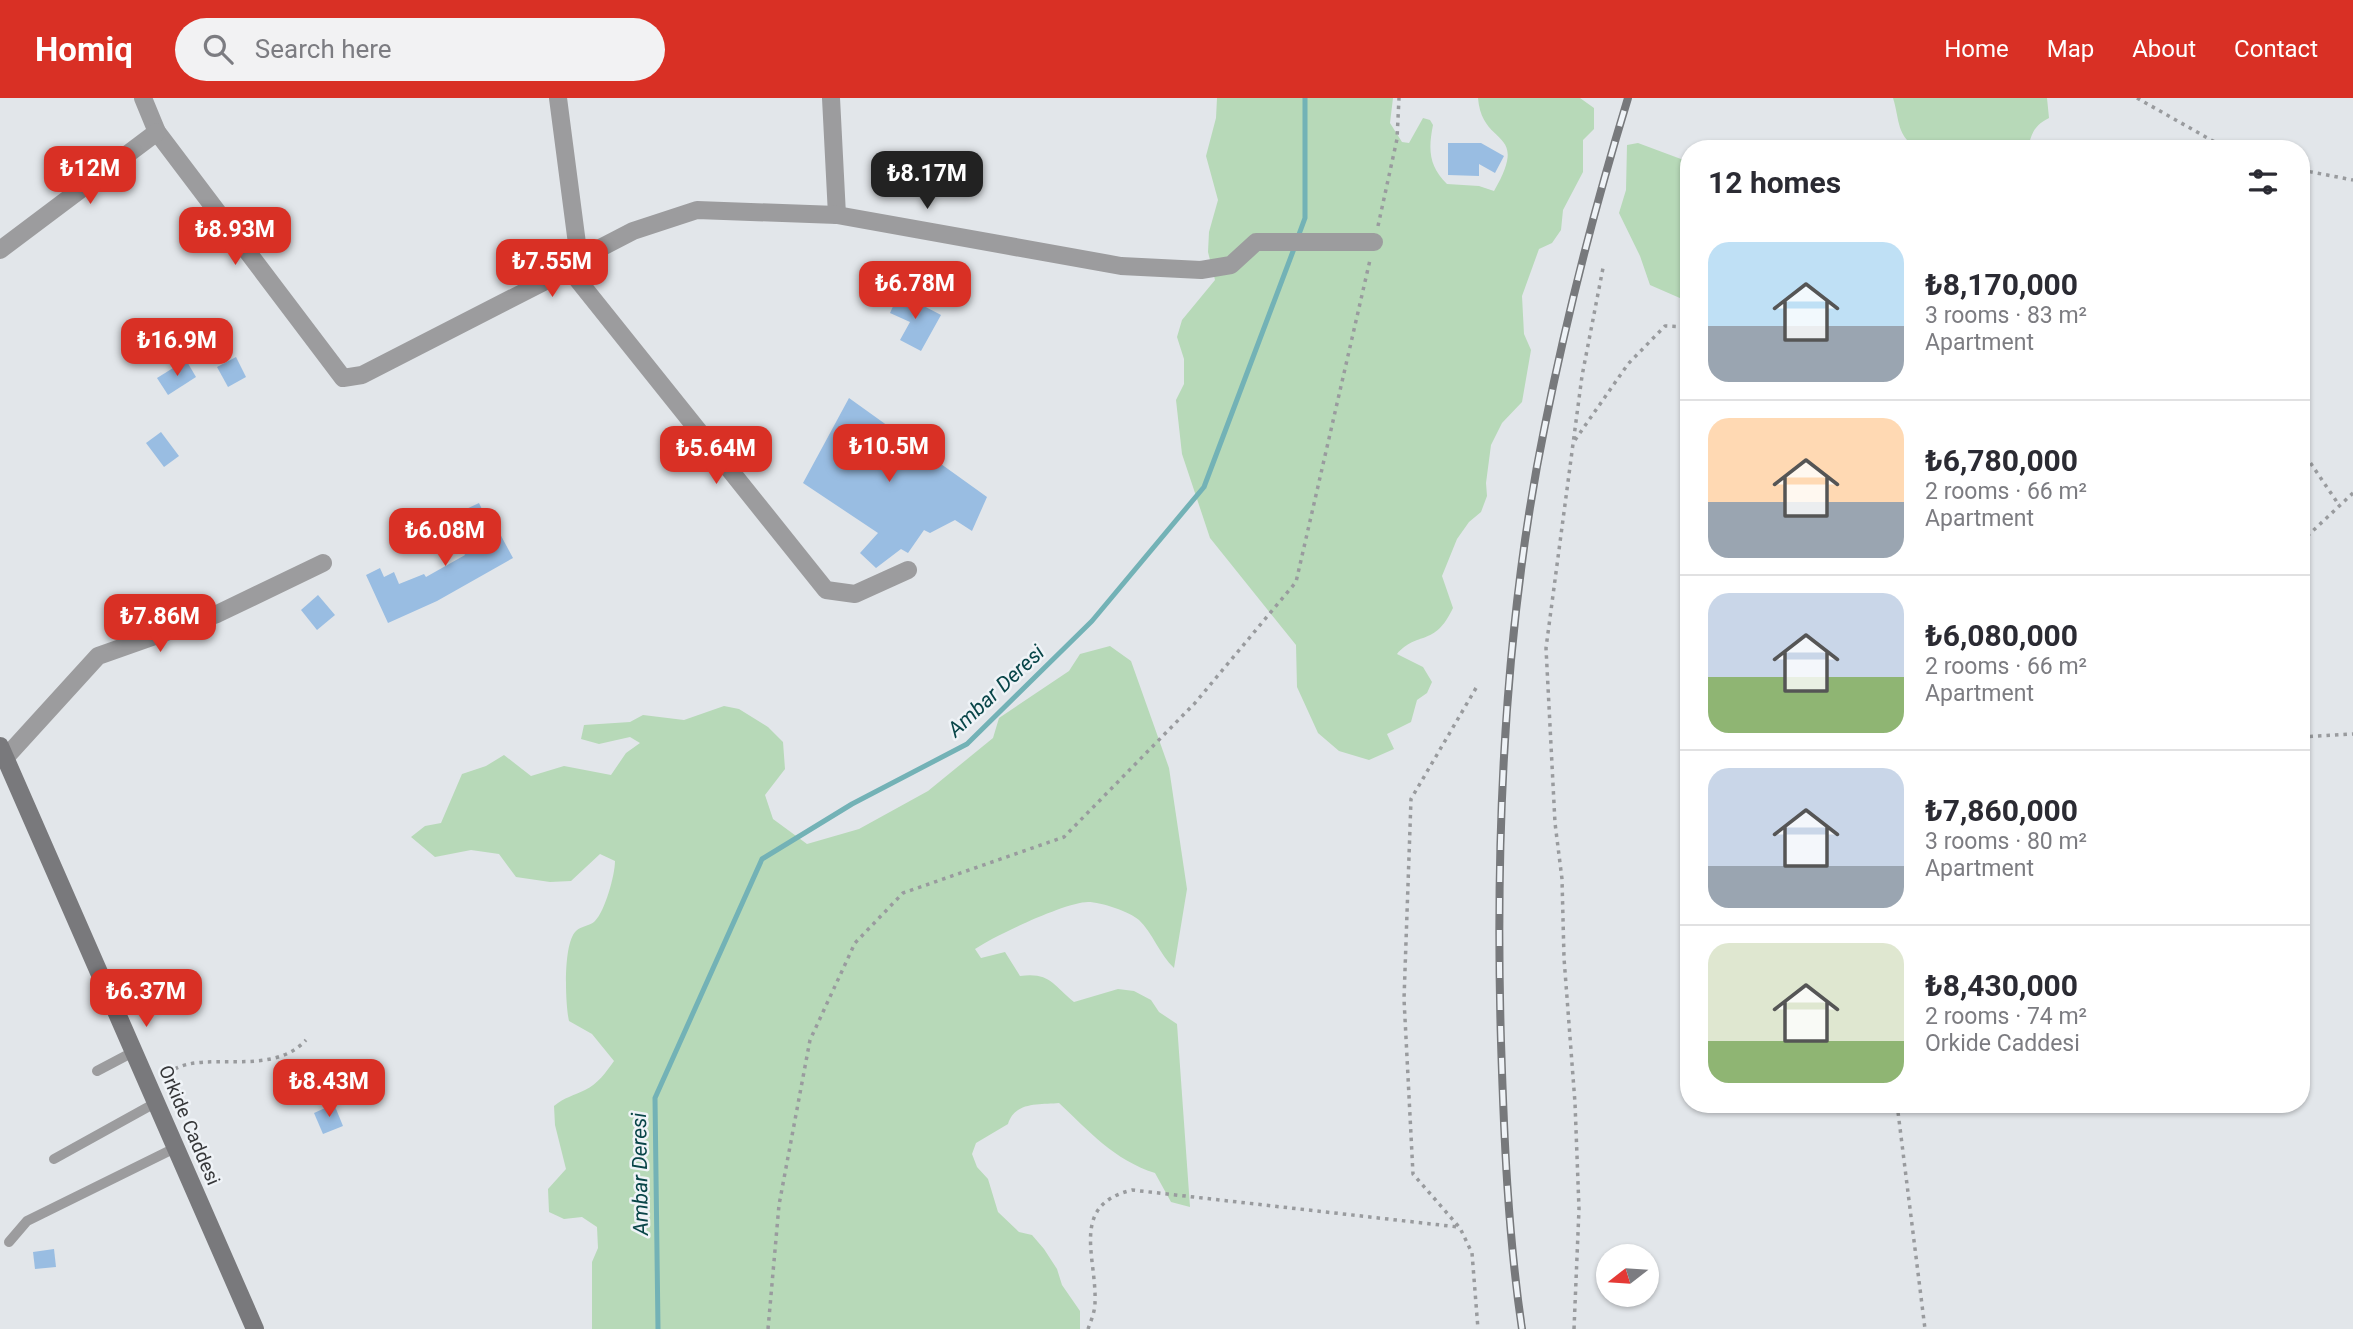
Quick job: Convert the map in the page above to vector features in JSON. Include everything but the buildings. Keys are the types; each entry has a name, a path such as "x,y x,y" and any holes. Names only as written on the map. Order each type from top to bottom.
{"street":[{"path":"143,98 157,132 343,378 362,375 633,231 697,210 837,215 1121,266 1201,270 1231,265 1256,242 1374,242"},
{"path":"558,98 574,264 826,590 855,594 908,570"},
{"path":"831,98 837,215"},
{"path":"0,250 157,132"},
{"path":"3,752 99,656 217,614 323,563"},
{"name":"Orkide Caddesi","path":"3,752 255,1329"}],"lane":[{"path":"97,1072 135,1051"},
{"path":"54,1159 157,1102"},
{"path":"9,1242 27,1222 177,1147"}],"path":[{"path":"768,1329 779,1205 810,1040 855,943 903,893 1064,837 1195,703 1296,582 1397,139 1399,98"},
{"path":"2137,98 2211,140"},
{"path":"2310,172 2353,180"},
{"path":"1574,1329 1579,1209 1576,1116 1564,958 1562,879 1555,823 1546,648 1582,376 1603,268"},
{"path":"1574,442 1628,364 1665,326 1680,327"},
{"path":"2310,462 2339,505"},
{"path":"2310,533 2353,493"},
{"path":"1476,688 1425,769 1411,799 1404,999 1413,1174 1460,1228 1472,1252 1478,1329"},
{"path":"2310,736 2353,734"},
{"path":"185,1120 170,1083 173,1070 193,1063 242,1064 296,1051 306,1040"},
{"path":"1898,1113 1926,1329"},
{"path":"1088,1329 1095,1304 1090,1234 1092,1220 1112,1195 1132,1190 1460,1228"}],"green space":[{"path":"1217,98 1393,98 1390,123 1402,142 1409,143 1423,118 1430,120 1433,125 1431,157 1447,184 1479,186 1494,191 1508,157 1506,147 1481,114 1478,98 1580,98 1594,108 1594,129 1583,140 1583,172 1563,210 1561,230 1552,243 1539,249 1522,296 1524,334 1531,350 1522,402 1502,423 1491,445 1487,496 1481,512 1469,522 1457,539 1442,576 1453,608 1439,629 1412,642 1397,654 1423,667 1432,682 1427,693 1417,700 1411,722 1387,734 1394,749 1369,760 1339,751 1318,733 1297,687 1296,645 1210,538 1182,454 1176,400 1184,384 1184,359 1177,337 1182,320 1215,280 1208,252 1209,232 1218,200 1206,156 1216,118"},
{"path":"1893,98 2047,98 2049,118 2034,130 2030,140 1908,140 1898,121"},
{"path":"1638,143 1680,159 1680,298 1650,285 1640,256 1619,213 1626,190 1627,145"},
{"path":"1110,646 1131,661 1169,768 1187,889 1174,968 1139,920 1094,902 1078,903 1048,913 975,949 981,958 1005,952 1020,976 1045,978 1074,1002 1118,989 1134,991 1151,1000 1159,1012 1177,1024 1190,1207 1171,1202 1155,1173 1115,1153 1059,1103 1029,1106 1016,1111 1008,1124 976,1143 972,1154 977,1167 988,1179 998,1212 1019,1232 1032,1235 1057,1269 1062,1285 1080,1311 1080,1329 592,1329 592,1262 598,1248 597,1227 582,1217 564,1219 549,1212 548,1189 566,1169 555,1125 554,1106 594,1084 614,1061 592,1034 569,1021 566,988 567,960 572,938 578,929 593,923 599,916 609,892 615,861 600,854 571,881 550,882 516,877 499,854 471,850 435,857 411,837 425,826 441,823 462,774 486,766 504,755 531,776 564,766 611,775 626,753 640,743 630,737 599,744 581,739 584,725 630,722 643,715 684,720 724,706 739,709 768,727 783,742 785,769 765,795 773,819 807,844 859,829 928,791 993,738 999,718 1069,671 1080,654"}],"waterway":[{"name":"Ambar Deresi","path":"1298,237 1305,218 1305,98"},
{"name":"Ambar Deresi","path":"658,1329 655,1098 762,859 852,804 967,744 1092,621 1204,487 1295,246"}],"railway":[{"path":"1522,1329 1507,1186 1499,965 1501,810 1511,655 1531,501 1545,425 1582,261 1628,98"}]}
